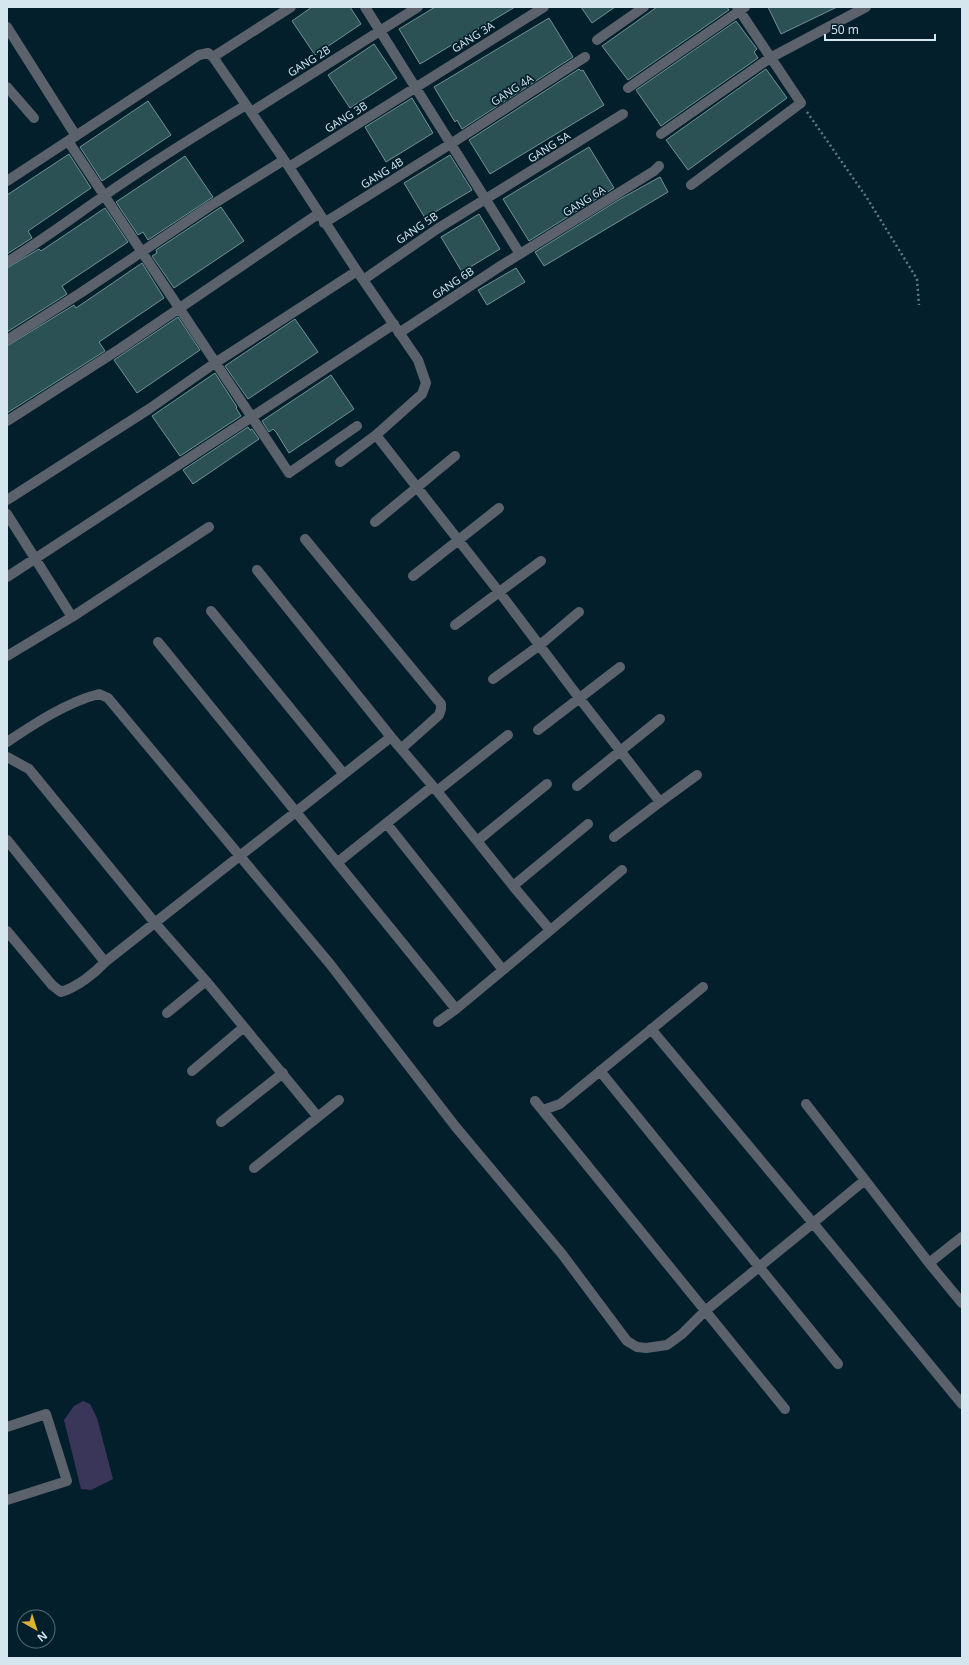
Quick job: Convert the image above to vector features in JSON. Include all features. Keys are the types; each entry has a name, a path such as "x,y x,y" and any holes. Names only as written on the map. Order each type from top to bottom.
{"street":[{"path":"213,57 291,7"},
{"path":"365,7 452,143 520,254"},
{"name":"GANG 2B","path":"7,262 46,238 105,195 174,149 248,109 418,7"},
{"name":"GANG 3A","path":"415,87 544,7"},
{"path":"597,40 644,7"},
{"path":"661,134 770,58 866,7"},
{"path":"628,88 740,8 770,58 802,103 691,185"},
{"path":"7,27 105,195 289,473 357,426"},
{"path":"7,182 200,55 208,53 213,57 418,360 426,383 422,394 376,435 340,462"},
{"name":"GANG 4A","path":"452,143 585,57"},
{"path":"7,87 34,118"},
{"name":"GANG 3B","path":"7,340 82,292 142,250 210,206 286,164 415,87"},
{"name":"GANG 5A","path":"487,199 623,114"},
{"name":"GANG 4B","path":"7,420 122,348 179,308 321,218 452,143"},
{"name":"GANG 6A","path":"520,254 654,171 659,166"},
{"name":"GANG 5B","path":"363,280 436,229 487,199"},
{"name":"GANG 6B","path":"399,333 520,254"},
{"path":"7,500 357,271"},
{"path":"7,577 394,324"},
{"path":"376,435 500,592 580,699 660,802"},
{"path":"375,522 455,456"},
{"path":"413,576 499,508"},
{"path":"7,514 72,617"},
{"path":"7,656 72,617 209,527"},
{"path":"305,539 441,704 439,714 402,748"},
{"path":"455,625 542,561"},
{"path":"257,570 391,737 435,788 550,930"},
{"path":"211,611 343,773"},
{"path":"493,679 540,645 579,612"},
{"path":"158,642 296,810 456,1010"},
{"path":"538,730 620,667"},
{"path":"7,742 31,726 87,697 99,694 108,698 330,964 455,1126 562,1254 627,1341 637,1347 646,1348 667,1345 682,1334 705,1311 865,1180"},
{"path":"577,786 660,719"},
{"path":"338,862 435,788 508,735"},
{"path":"7,931 52,985 61,992 68,990 98,969 296,810 391,737"},
{"path":"7,757 29,769 154,923 206,981 318,1117"},
{"path":"614,837 697,776"},
{"path":"477,841 547,784"},
{"path":"387,824 504,970"},
{"path":"513,886 588,824"},
{"path":"7,840 105,962"},
{"path":"438,1022 456,1010 622,870"},
{"path":"167,1013 206,981"},
{"path":"543,1110 560,1104 703,987"},
{"path":"192,1071 244,1027"},
{"path":"652,1029 962,1404"},
{"path":"600,1071 838,1364"},
{"path":"221,1122 282,1073"},
{"path":"254,1168 339,1100"},
{"path":"535,1101 785,1408"},
{"path":"806,1104 929,1263 962,1303"},
{"path":"929,1263 962,1237"},
{"path":"7,1427 46,1414 67,1481 7,1500"}],"path":[{"path":"802,103 867,198 917,279 919,305"}],"shaded area":[{"path":"83,1401 90,1404 97,1418 113,1479 91,1490 81,1489 64,1420 74,1406"}],"building":[{"path":"312,7 350,7 361,24 315,55 292,21"},
{"path":"435,7 515,7 420,64 399,29"},
{"path":"581,7 615,7 592,23"},
{"path":"657,7 727,7 729,10 628,80 602,46"},
{"path":"768,7 837,7 781,34"},
{"path":"549,18 573,57 462,129 457,120 455,122 434,87"},
{"path":"736,21 757,49 754,52 758,58 661,126 636,90"},
{"path":"374,44 397,78 350,108 328,75"},
{"path":"579,69 581,71 583,70 604,105 490,174 469,140"},
{"path":"766,69 787,98 688,170 666,140"},
{"path":"412,98 433,133 386,162 365,127"},
{"path":"148,101 171,135 102,181 80,147"},
{"path":"589,147 614,188 529,241 503,199"},
{"path":"69,154 91,188 28,231 32,238 7,254 7,195"},
{"path":"450,155 472,190 425,218 404,183"},
{"path":"185,156 213,197 148,240 143,232 138,235 116,202"},
{"path":"660,177 668,192 544,266 535,252 620,199"},
{"path":"221,207 244,241 174,288 152,256 157,253 156,250"},
{"path":"105,208 128,242 62,286 67,294 7,332 7,268 39,249 41,251"},
{"path":"479,214 500,249 462,272 441,237"},
{"path":"142,263 164,298 99,342 105,351 7,413 7,346 74,305 76,308"},
{"path":"516,268 525,282 487,305 478,290"},
{"path":"178,317 200,350 137,393 114,360"},
{"path":"295,319 318,352 248,399 225,366"},
{"path":"215,373 237,407 236,408 241,416 180,456 152,416"},
{"path":"331,375 354,409 289,453 276,432 273,429 269,432 262,421"},
{"path":"248,427 250,430 252,429 259,439 193,484 183,470"}]}
